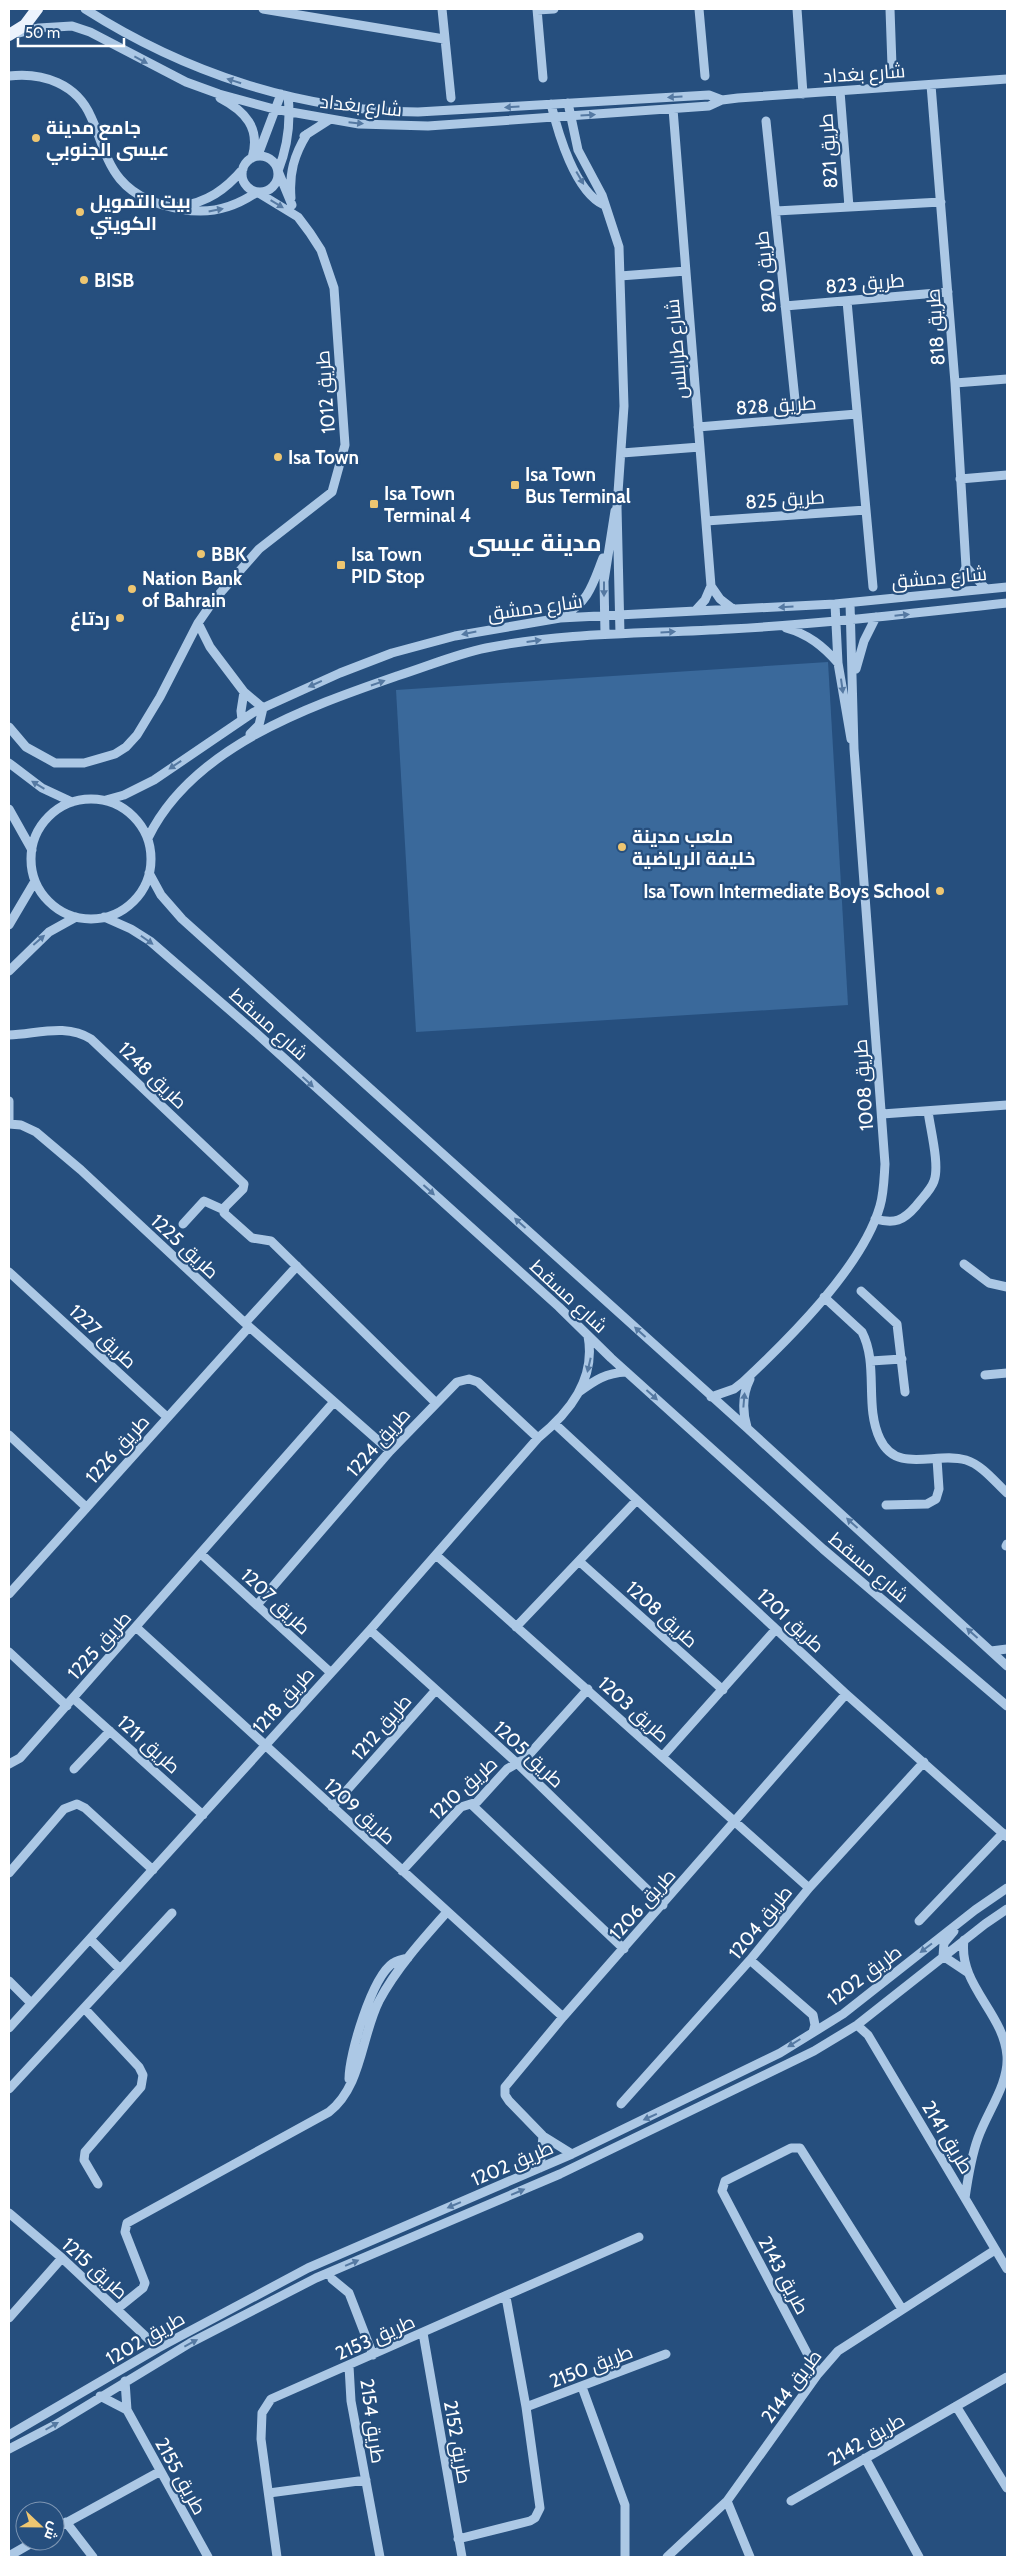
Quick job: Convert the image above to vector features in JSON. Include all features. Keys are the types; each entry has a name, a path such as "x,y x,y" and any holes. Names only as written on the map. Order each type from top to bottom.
{"main road":[{"path":"11,35 25,25 37,9"}],"street":[{"name":"شارع بغداد","path":"84,9 158,51 187,64 248,86 285,95 394,111 709,95 722,100"},
{"path":"263,9 444,38"},
{"path":"442,9 451,98"},
{"path":"543,78 537,9 554,9"},
{"path":"699,9 705,76"},
{"path":"797,9 803,94"},
{"path":"890,9 892,66"},
{"name":"شارع بغداد","path":"11,35 39,28 72,26 90,32 186,82 274,109 330,120 417,127 673,109 709,106 722,100 1007,79"},
{"path":"9,76 38,76 54,80 70,89 82,101 91,116 101,146 119,178 142,197 172,208 193,212 213,211 233,206 256,192"},
{"path":"186,82 233,105 244,113 251,122 255,135 255,157"},
{"name":"طريق 818","path":"931,85 955,383 966,567 956,591"},
{"name":"طريق 821","path":"840,91 849,208"},
{"path":"172,208 205,200 232,182 255,157 274,109 285,95"},
{"path":"243,169 242,175 246,186 256,192 262,192 273,187 286,151 290,113 285,95"},
{"path":"568,103 578,150 602,195 616,234 620,276 624,406 617,507 618,614 620,634"},
{"path":"552,104 567,154 579,178 592,196 604,205"},
{"name":"شارع طرابلس","path":"673,109 711,586"},
{"path":"286,151 307,134 330,120"},
{"name":"طريق 820","path":"766,121 797,419"},
{"path":"292,205 290,183 292,165 298,149 307,134"},
{"path":"255,157 264,156 274,161 298,217"},
{"name":"طريق 1012","path":"9,727 26,748 55,763 84,763 116,754 137,735 160,697 198,623 214,600 259,549 332,492 338,476 345,445 334,288 322,250 298,217 256,192"},
{"name":"طريق 821","path":"776,211 941,202"},
{"path":"620,276 686,271"},
{"name":"طريق 823","path":"785,306 948,292"},
{"path":"846,301 873,587"},
{"path":"955,383 1007,378"},
{"name":"طريق 828","path":"698,427 857,414"},
{"path":"622,453 700,447"},
{"path":"960,479 1007,474"},
{"path":"605,634 604,581 613,517 617,507"},
{"name":"طريق 825","path":"706,521 866,510"},
{"path":"560,618 579,607 591,588 608,546"},
{"path":"966,567 986,589"},
{"path":"711,586 720,599 732,609"},
{"path":"695,611 705,600 711,586"},
{"name":"شارع دمشق","path":"106,800 124,795 154,780 242,720 263,708 340,673 404,649 500,626 560,618 618,614 850,603 1007,587"},
{"name":"طريق 1008","path":"711,1397 734,1389 752,1374 824,1297 862,1249 875,1219 884,1190 886,1164 854,749 850,603"},
{"name":"شارع دمشق","path":"148,838 166,807 193,777 268,727 328,701 484,648 605,634 778,626 1007,603"},
{"name":"طريق 1008","path":"835,604 838,663 854,749"},
{"name":"طريق 1008","path":"853,684 864,641 876,617"},
{"path":"198,623 210,647 244,692 263,708 259,725 243,742"},
{"path":"778,626 812,638 827,649 838,663"},
{"path":"188,642 210,647"},
{"path":"242,720 244,692"},
{"path":"9,763 42,788 72,802"},
{"path":"94,798 106,800 120,805 132,814 141,825 148,838 151,850 150,873 143,888 133,902 120,912 104,917 76,917 56,908 40,891 35,881 32,866 32,850 38,830 45,820 61,806 94,798"},
{"path":"9,809 32,850"},
{"name":"شارع مسقط","path":"150,873 161,895 182,919 747,1428 1007,1666"},
{"path":"9,926 35,881"},
{"path":"9,971 49,932 76,917"},
{"name":"شارع مسقط","path":"104,917 131,929 150,941 255,1032 559,1307 626,1372 823,1549 1007,1706"},
{"name":"طريق 1248","path":"9,1034 65,1030 79,1032 91,1039 244,1184 243,1189 224,1210"},
{"name":"طريق 1248","path":"9,1031 22,1034"},
{"path":"9,1101 9,1124"},
{"path":"882,1114 1007,1105"},
{"path":"875,1219 893,1222 902,1220 928,1191 934,1181 936,1169 928,1111"},
{"name":"طريق 1225","path":"9,1124 29,1128 73,1164 333,1403 390,1451"},
{"path":"183,1224 204,1201 210,1202 224,1210 252,1238 271,1241 435,1402"},
{"path":"964,1264 989,1283 1007,1287"},
{"name":"طريق 1226","path":"9,1594 167,1418 297,1266"},
{"name":"طريق 1227","path":"9,1272 167,1418"},
{"path":"9,1287 16,1279"},
{"path":"861,1291 897,1324 905,1392"},
{"path":"824,1297 862,1332 868,1344 871,1362 874,1421 885,1448 894,1457 900,1459 957,1458 972,1463 1007,1493"},
{"name":"طريق 1218","path":"9,2028 370,1630 538,1438 555,1424 579,1392 590,1365 588,1336"},
{"path":"871,1362 902,1359"},
{"name":"طريق 1218","path":"579,1392 601,1376 610,1373 626,1372"},
{"path":"985,1375 1007,1373"},
{"name":"طريق 1008","path":"747,1428 743,1406 744,1395 752,1374"},
{"name":"طريق 1224","path":"257,1605 390,1451 456,1382 464,1379 473,1380 538,1438"},
{"name":"طريق 1225","path":"9,1764 20,1758 67,1706 333,1403"},
{"name":"طريق 1201","path":"555,1424 846,1694 1005,1835"},
{"path":"9,1435 86,1507"},
{"path":"886,1505 927,1504 936,1499 940,1489 937,1459"},
{"path":"516,1627 580,1562 636,1501"},
{"name":"طريق 1207","path":"201,1554 330,1672"},
{"name":"طريق 1203","path":"436,1555 588,1689 808,1888"},
{"name":"طريق 1208","path":"580,1562 723,1690"},
{"name":"طريق 1209","path":"137,1628 563,2017"},
{"path":"662,1757 776,1629"},
{"name":"طريق 1205","path":"370,1630 435,1691 518,1764 663,1905"},
{"path":"991,1651 1007,1649"},
{"name":"طريق 1225","path":"9,1652 67,1706"},
{"name":"طريق 1210","path":"402,1871 461,1807 472,1805 507,1769 526,1758 588,1689"},
{"name":"طريق 1212","path":"332,1807 435,1691"},
{"name":"طريق 1206","path":"543,2136 509,2101 505,2087 563,2017 846,1694"},
{"name":"طريق 1211","path":"73,1698 203,1815"},
{"path":"74,1769 110,1730"},
{"name":"طريق 1204","path":"622,2104 750,1960 808,1888 924,1762"},
{"path":"9,1873 64,1809 72,1804 85,1808 153,1870"},
{"path":"472,1805 624,1949"},
{"path":"919,1921 1005,1835"},
{"name":"طريق 1202","path":"9,2435 158,2348 308,2268 572,2154 698,2095 780,2053 843,2014 975,1910 1007,1888"},
{"name":"طريق 1202","path":"9,2449 55,2425 100,2396 190,2344 316,2278 560,2174 814,2051 857,2025 943,1956 1007,1909"},
{"path":"967,1972 943,1956 943,1948 947,1940 975,1910"},
{"path":"117,2310 143,2288 146,2283 125,2232 128,2222 329,2112 338,2104 349,2089 351,2055 373,1993 389,1967 408,1958 447,1912"},
{"path":"9,2089 172,1913"},
{"path":"90,1939 120,1969"},
{"path":"964,1940 963,1953 967,1972 1002,2034 1007,2065 973,2152 965,2198"},
{"path":"750,1960 813,2014 815,2025 813,2032"},
{"path":"9,1981 31,2003"},
{"path":"84,2008 139,2067 143,2075 141,2087 85,2152 84,2160 98,2184"},
{"name":"طريق 2141","path":"857,2025 868,2035 1007,2269"},
{"path":"540,2168 543,2136 572,2154"},
{"name":"طريق 2143","path":"818,2374 722,2191 725,2181 791,2148 800,2148 902,2308"},
{"name":"طريق 1215","path":"9,2213 62,2258 158,2348"},
{"name":"طريق 2153","path":"277,2557 262,2438 262,2413 271,2399 350,2366 639,2237"},
{"name":"طريق 2144","path":"668,2557 727,2501 818,2374 838,2351 902,2308 996,2250"},
{"path":"9,2318 62,2258"},
{"path":"332,2279 349,2293 373,2355"},
{"name":"طريق 2150","path":"458,2539 530,2521 538,2513 540,2503 526,2407 506,2297"},
{"name":"طريق 2152","path":"423,2333 462,2557"},
{"name":"طريق 2150","path":"526,2407 666,2354"},
{"name":"طريق 2154","path":"350,2366 352,2400 380,2557"},
{"name":"طريق 2142","path":"791,2501 1007,2377"},
{"name":"طريق 2155","path":"125,2382 126,2410 208,2557"},
{"path":"582,2387 625,2505 625,2557"},
{"path":"100,2396 126,2410"},
{"path":"956,2406 1007,2488"},
{"path":"865,2458 919,2557"},
{"path":"93,2557 66,2522 159,2472"},
{"name":"طريق 2154","path":"269,2493 366,2480"},
{"path":"727,2501 750,2557"}],"shaded area":[{"name":"ملعب مدينة خليفة الرياضية","path":"828,662 848,1005 416,1032 396,690"}],"place":[{"name":"جامع مدينة عيسى الجنوبي","path":"36,138"},
{"name":"بيت التمويل الكويتي","path":"80,212"},
{"name":"BISB","path":"84,280"},
{"name":"Isa Town","path":"278,457"},
{"name":"Isa Town Bus Terminal","path":"515,485"},
{"name":"Isa Town Terminal 4","path":"374,504"},
{"name":"BBK","path":"201,554"},
{"name":"Isa Town PID Stop","path":"341,565"},
{"name":"Nation Bank of Bahrain","path":"132,589"},
{"name":"ردتاغ","path":"120,618"},
{"name":"ملعب مدينة خليفة الرياضية","path":"622,847"},
{"name":"Isa Town Intermediate Boys School","path":"940,891"}],"district":[{"name":"مدينة عيسى","path":"535,543"}]}
